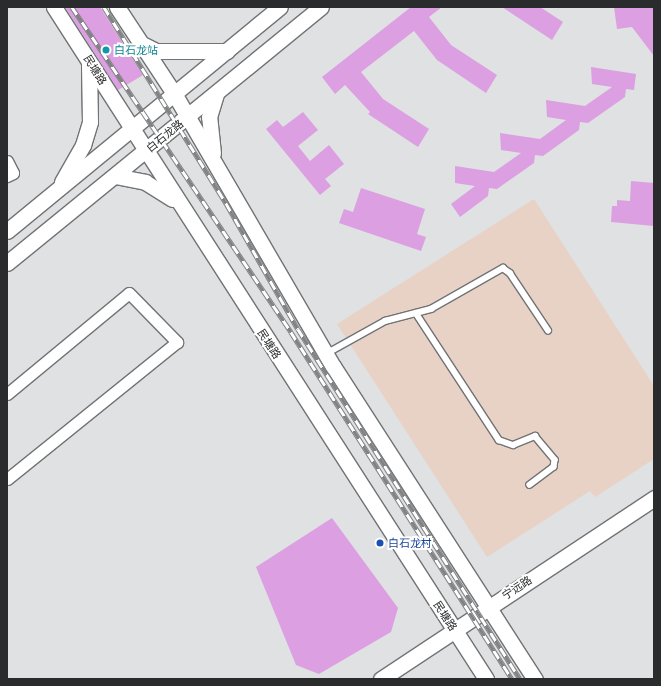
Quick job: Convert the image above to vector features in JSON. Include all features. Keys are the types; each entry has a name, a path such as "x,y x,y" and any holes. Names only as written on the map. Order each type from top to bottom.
{"main road":[{"name":"民塘路","path":"54,7 145,152 486,679"},
{"path":"117,7 175,95 326,354 535,679"},
{"path":"7,231 228,52 280,7"},
{"name":"白石龙路","path":"7,264 321,7"},
{"path":"142,44 156,52 228,52"},
{"path":"59,189 83,146 90,122 88,60"},
{"path":"214,162 209,117 216,94"},
{"path":"115,176 145,182 180,206"},
{"name":"宁远路","path":"381,679 654,498"}],"street":[{"path":"7,161 12,173 7,176"},
{"path":"7,394 129,293 177,342 7,479"}],"lane":[{"path":"326,354 385,321 431,309 502,268 510,272 548,330"},
{"path":"416,313 499,440 513,446 535,436 555,460 554,467 530,485"}],"shaded area":[{"path":"534,199 654,386 654,459 595,497 590,491 487,557 337,324"}],"building":[{"name":"白石龙站","path":"65,7 100,7 143,75 118,90"},
{"path":"411,7 442,7 429,17 451,45 497,75 486,93 437,60 414,31 361,72 383,99 429,129 418,147 368,114 370,112 345,85 335,94 322,77"},
{"path":"502,7 540,7 563,22 552,40"},
{"path":"614,7 654,7 654,56 632,27 617,29"},
{"path":"591,67 636,74 634,90 626,89 625,97 588,123 580,122 579,130 543,156 535,155 534,163 497,189 489,188 488,196 460,217 451,204 475,186 455,183 455,166 494,172 521,153 501,150 500,133 540,139 566,120 547,117 546,100 585,106 612,87 592,84"},
{"path":"303,112 318,130 298,146 310,161 329,145 344,164 325,179 331,186 320,195 266,129 277,120 283,127"},
{"path":"631,181 654,183 654,226 611,222 612,206 617,206 617,200 630,201"},
{"path":"361,188 425,209 417,234 426,237 421,251 339,223 344,209 353,212"},
{"path":"332,518 398,608 391,632 319,674 296,665 256,567"}],"railway":[{"path":"72,7 291,332 512,679"},
{"path":"104,7 226,203 298,329 520,679"}],"place":[{"name":"白石龙站","path":"106,50"},
{"name":"白石龙村","path":"380,543"}]}
